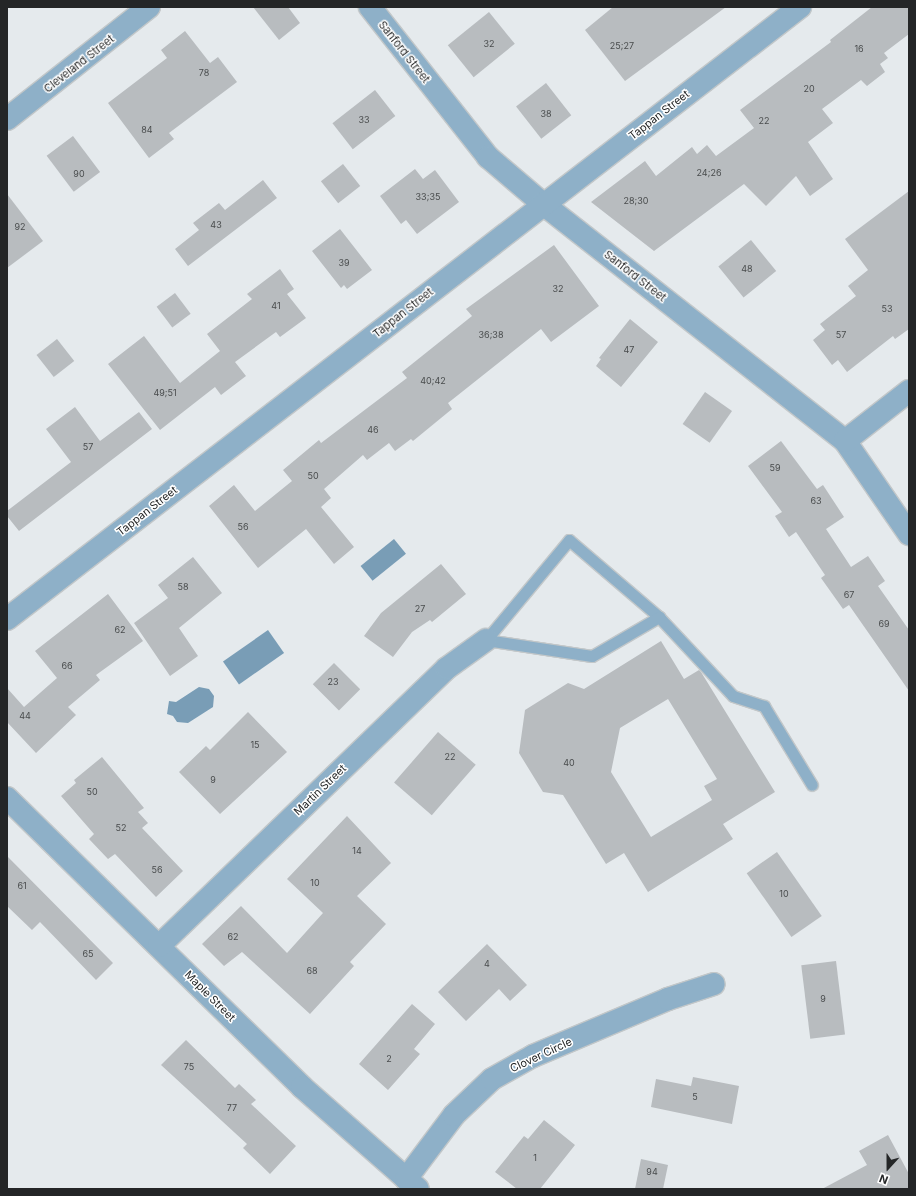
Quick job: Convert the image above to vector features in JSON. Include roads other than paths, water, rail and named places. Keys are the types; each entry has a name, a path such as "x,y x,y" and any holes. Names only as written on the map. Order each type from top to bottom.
{"street":[{"name":"Cleveland Street","path":"7,119 150,7"},
{"name":"Sanford Street","path":"370,7 472,140 543,204 845,441 909,534"},
{"name":"Tappan Street","path":"7,619 800,7"},
{"path":"845,441 909,391"},
{"name":"Martin Street","path":"159,946 447,668 486,640"},
{"name":"Maple Street","path":"7,798 302,1087 412,1184"},
{"name":"Clover Circle","path":"412,1184 454,1115 492,1079 533,1056 668,999 714,984"}],"lane":[{"path":"486,640 569,540 659,616 733,696 764,706 812,785"},
{"path":"486,640 592,656 659,616"}],"water":[{"path":"394,539 406,554 373,581 361,566"},
{"path":"268,630 284,653 239,684 223,662"},
{"path":"199,687 209,689 214,696 213,707 188,723 177,722 173,716 167,714 169,701 176,702"}]}
